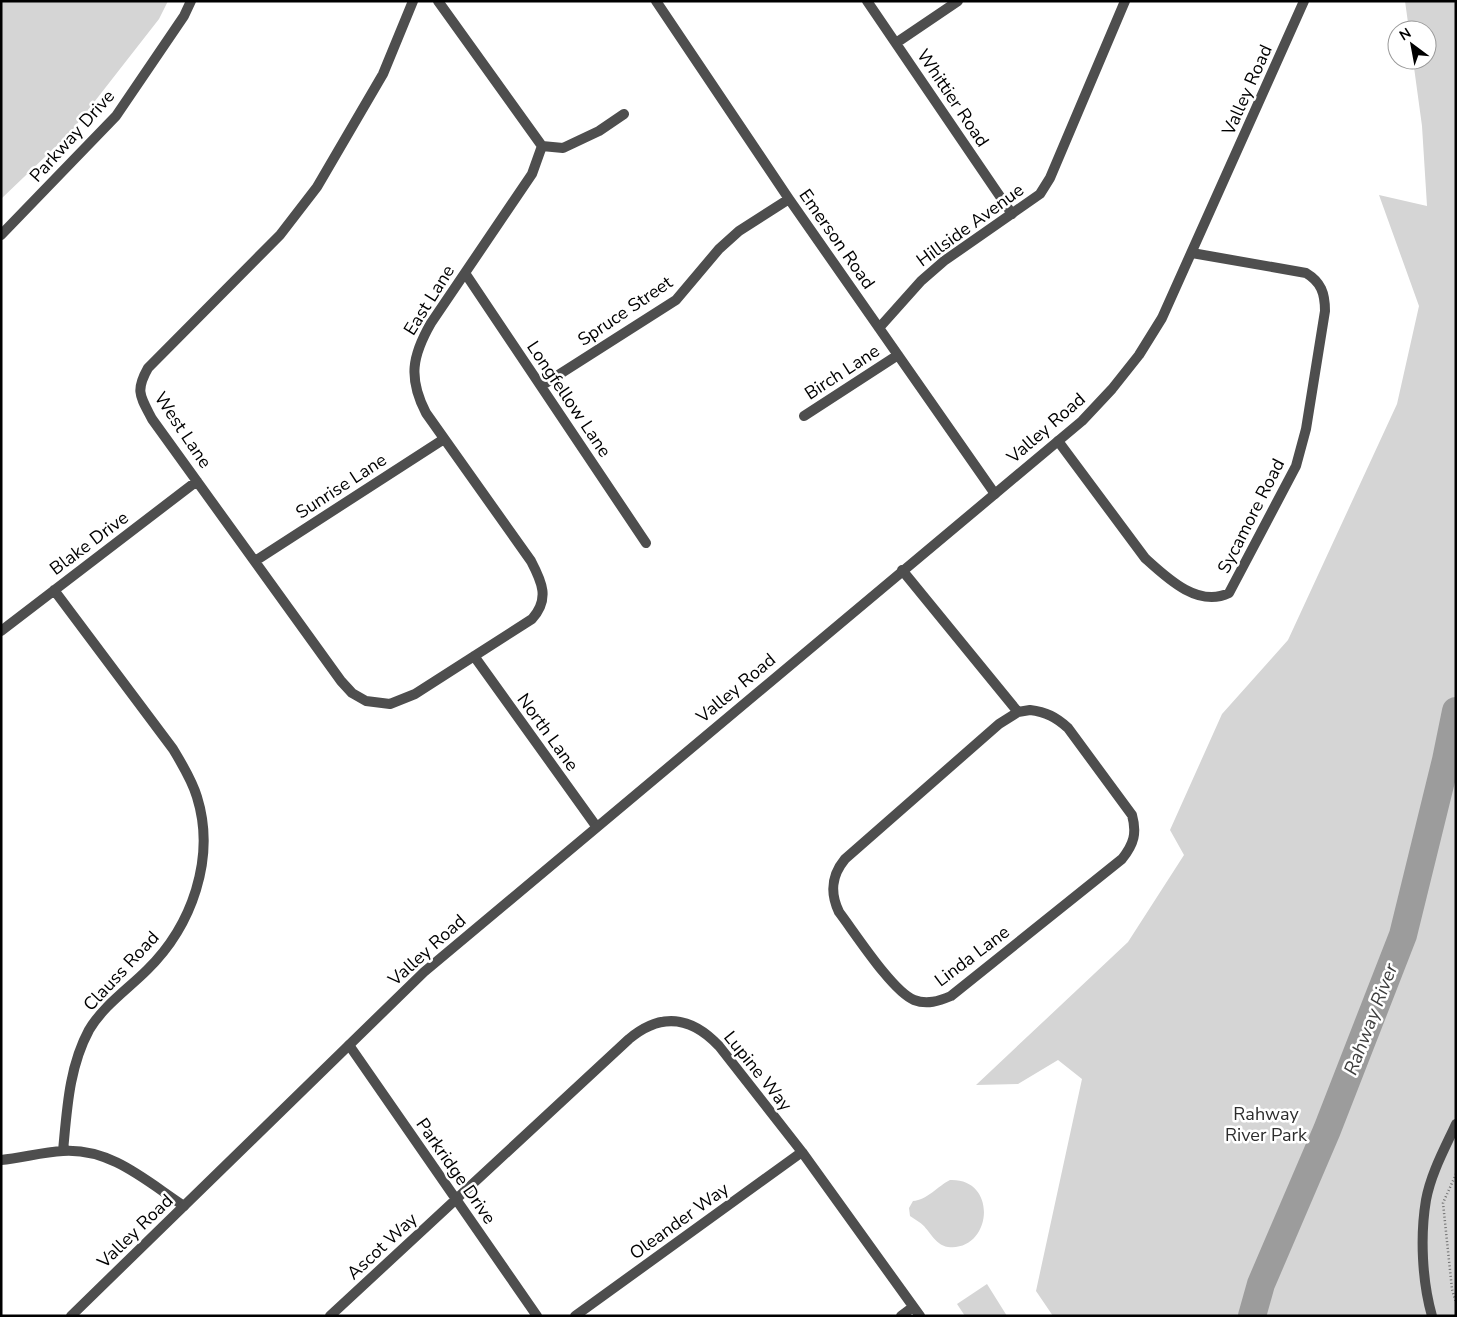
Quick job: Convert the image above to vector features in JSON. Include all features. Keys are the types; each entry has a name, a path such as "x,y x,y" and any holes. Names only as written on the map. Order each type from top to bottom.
{"street":[{"name":"Parkway Drive","path":"1,235 116,116 184,16 191,1"},
{"name":"West Lane","path":"413,1 384,74 318,187 280,235 148,368 139,384 140,397 152,419 352,693 366,701 390,704 415,694 474,656"},
{"path":"438,1 542,146 563,148 599,131 624,114"},
{"name":"Emerson Road","path":"656,1 789,199 994,494"},
{"name":"Whittier Road","path":"867,1 1012,214"},
{"path":"896,43 958,1"},
{"name":"Hillside Avenue","path":"879,328 921,281 944,262 1040,194 1050,178 1125,1"},
{"name":"Valley Road","path":"71,1316 424,972 596,826 1082,421 1112,389 1139,355 1170,303 1304,1"},
{"name":"East Lane","path":"474,656 532,619 540,610 544,596 543,589 531,561 426,413 416,393 414,369 419,344 532,174 542,146"},
{"name":"Spruce Street","path":"541,386 676,300 694,281 719,249 739,231 789,199"},
{"name":"Sycamore Road","path":"1058,441 1145,558 1162,574 1202,598 1220,598 1230,593 1296,466 1306,430 1325,311 1325,296 1316,279 1306,272 1192,253"},
{"name":"Longfellow Lane","path":"465,273 646,543"},
{"name":"Birch Lane","path":"804,416 898,355"},
{"name":"Sunrise Lane","path":"255,561 444,439"},
{"name":"Blake Drive","path":"1,631 197,481"},
{"path":"902,570 1018,712"},
{"name":"Clauss Road","path":"54,590 173,749 186,770 197,796 203,821 201,871 194,897 183,923 169,945 148,970 107,1008 90,1028 78,1054 71,1081 62,1151"},
{"name":"North Lane","path":"474,656 596,826"},
{"name":"Linda Lane","path":"1030,710 1044,712 1057,718 1068,728 1132,815 1135,826 1130,850 1122,859 951,996 940,1001 927,1003 915,1000 898,989 839,912 834,900 832,887 835,874 839,866 852,852 999,724 1018,712 1030,710"},
{"name":"Lupine Way","path":"456,1199 639,1031 661,1022 685,1022 707,1033 802,1152 920,1316"},
{"name":"Parkridge Drive","path":"349,1045 537,1316"},
{"path":"1432,1316 1425,1272 1426,1199 1438,1162 1456,1124"},
{"path":"1,1160 62,1151 98,1153 119,1162 184,1206"},
{"name":"Oleander Way","path":"576,1316 802,1152"},
{"name":"Ascot Way","path":"330,1316 456,1199"},
{"path":"901,1316 913,1307"}],"path":[{"path":"1456,1174 1443,1203 1452,1288 1456,1303"}],"green space":[{"path":"1,1 168,1 159,19 70,133 1,199"},
{"name":"Rahway River Park","path":"1405,1 1456,1 1456,1316 1053,1316 1036,1291 1082,1079 1058,1060 1018,1084 976,1085 1128,942 1184,855 1170,830 1222,714 1288,640 1397,404 1419,306 1379,195 1427,206 1422,126 1414,70 1437,70 1437,20 1408,20"},
{"path":"950,1180 966,1183 977,1190 983,1202 984,1215 981,1227 974,1238 963,1245 948,1247 935,1240 923,1225 910,1216 909,1208 913,1201 928,1195"},
{"path":"987,1284 1007,1316 965,1316 957,1304"}],"waterway":[{"name":"Rahway River","path":"1252,1316 1261,1284 1327,1130 1403,935 1446,760 1456,711"}]}
